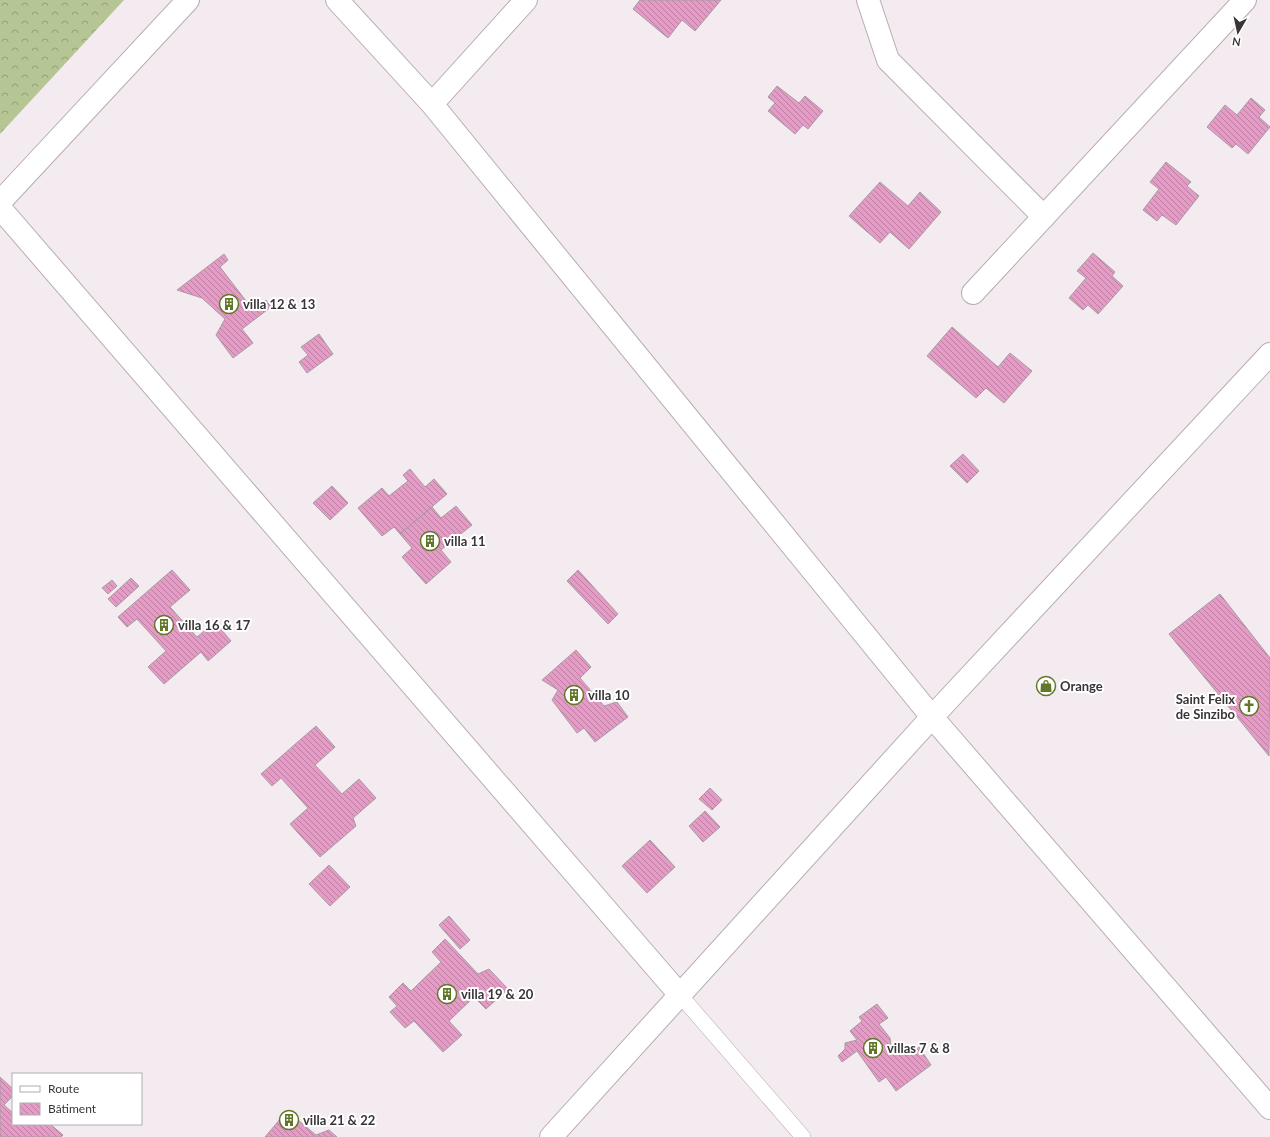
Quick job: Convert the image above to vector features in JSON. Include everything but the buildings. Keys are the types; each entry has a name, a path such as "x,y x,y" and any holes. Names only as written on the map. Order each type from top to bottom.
{"street":[{"path":"0,202 188,0"},
{"path":"337,0 432,104 932,717 1270,1108"},
{"path":"432,104 526,0"},
{"path":"868,0 888,60 1044,217"},
{"path":"973,293 1245,0"},
{"path":"0,208 680,995"},
{"path":"551,1137 932,717 1270,354"}],"lane":[{"path":"680,995 802,1137"}],"green space":[{"path":"0,0 124,0 0,134"}],"place":[{"name":"villa 12 & 13","path":"229,304"},
{"name":"villa 11","path":"430,541"},
{"name":"villa 16 & 17","path":"164,625"},
{"name":"Orange","path":"1046,686"},
{"name":"villa 10","path":"574,695"},
{"name":"Saint Felix de Sinzibo","path":"1249,706"},
{"name":"villa 19 & 20","path":"447,994"},
{"name":"villas 7 & 8","path":"873,1048"},
{"name":"villa 21 & 22","path":"289,1120"}]}
